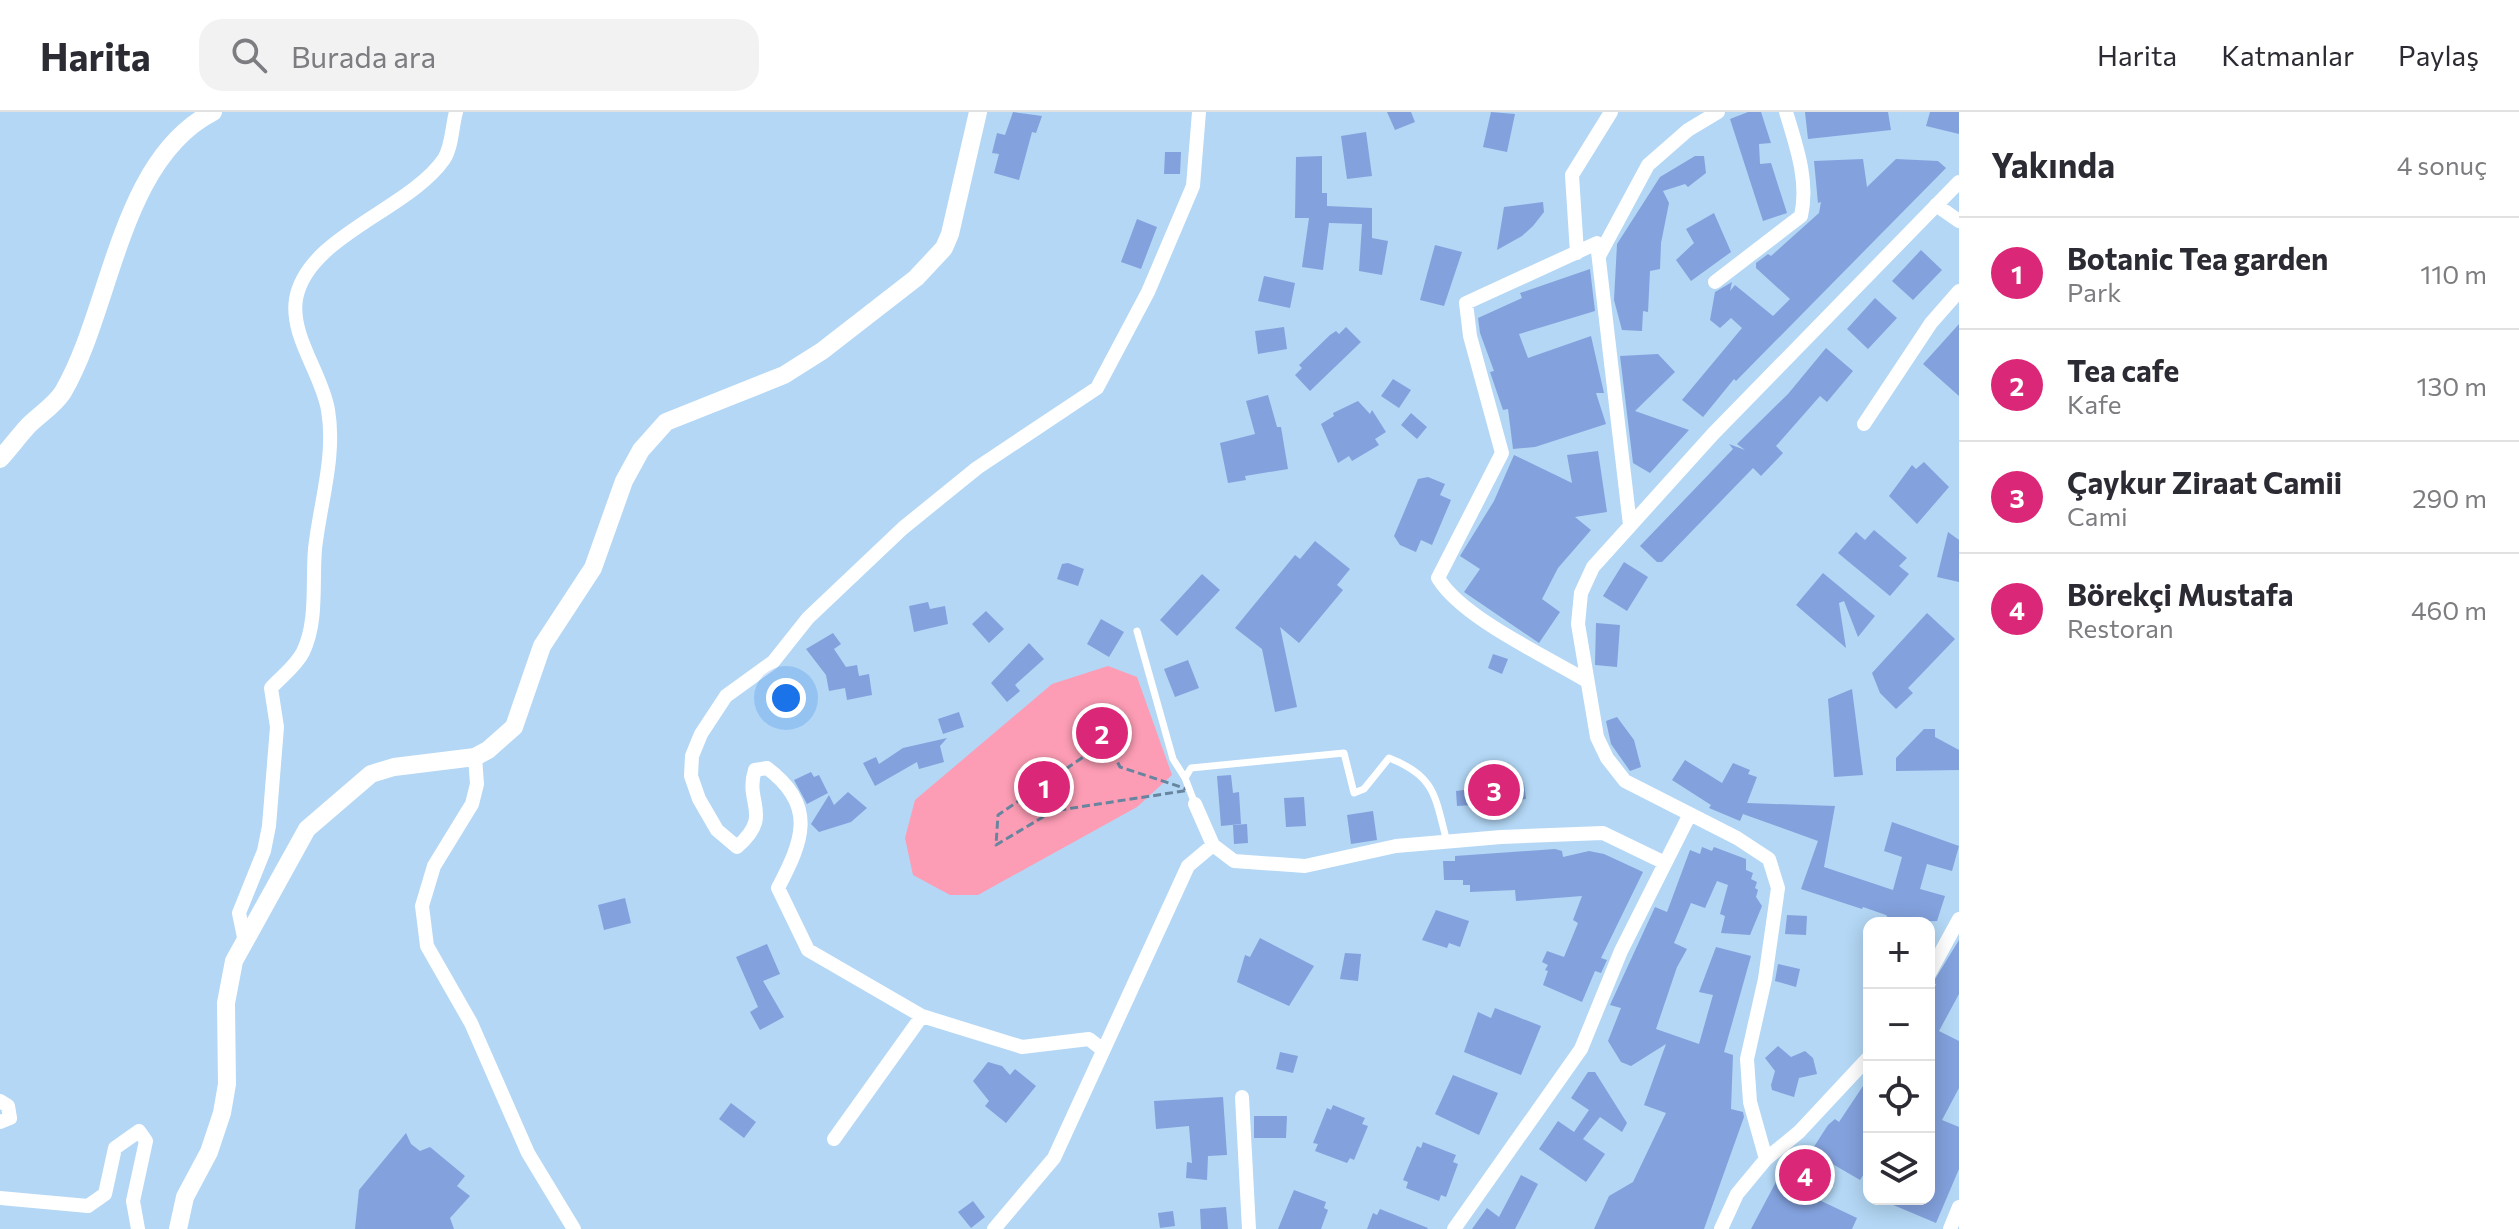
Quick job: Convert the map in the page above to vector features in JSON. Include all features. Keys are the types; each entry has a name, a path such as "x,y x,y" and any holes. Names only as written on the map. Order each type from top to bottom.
{"street":[{"path":"0,459 62,394 87,341 120,244 163,154 192,123 213,112"},
{"path":"245,942 239,913 264,851 269,826 277,727 271,688 303,651 311,624 315,549 328,470 329,412 321,381 301,338 295,305 298,288 314,264 358,226 400,200 445,157 456,112"},
{"path":"178,1229 185,1197 209,1152 222,1113 227,1084 226,1003 234,961 307,829 345,793 371,774 394,767 475,757 514,727 542,646 593,568 624,481 641,450 666,422 784,375 916,278 944,248 950,234 978,112"},
{"path":"1103,1050 1089,1039 1022,1047 922,1016 808,950 778,888 803,831 801,813 780,778 767,768 755,770 757,818 752,834 737,847 717,830 699,799 691,776 692,756 701,734 726,696 773,662 808,618 903,528 977,468 1097,388 1148,292 1193,186 1199,112"},
{"path":"1577,253 1572,175 1611,112"},
{"path":"1599,256 1648,165 1688,130 1718,112"},
{"path":"1715,282 1801,216 1805,202 1800,157 1786,112"},
{"path":"1766,1159 1750,1102 1747,1059 1765,979 1778,888 1769,859 1625,781 1607,758 1597,737 1578,624 1581,593 1593,567 1713,434 1959,182"},
{"path":"1936,205 1959,221"},
{"path":"1587,681 1466,608 1447,592 1438,578 1502,453 1470,336 1466,303 1597,243 1630,525"},
{"path":"1864,424 1931,323 1959,291"},
{"path":"475,757 477,784 472,804 434,866 422,906 427,946 471,1023 528,1153 574,1229"},
{"path":"1192,797 1213,845 1234,861 1305,866 1396,846 1603,833 1663,862"},
{"path":"1454,1229 1581,1049 1621,951 1663,862 1690,814"},
{"path":"994,1229 1054,1158 1188,866 1213,845"},
{"path":"1935,963 1959,919"},
{"path":"834,1139 922,1016"},
{"path":"1721,1229 1737,1194 1766,1159 1799,1132 1865,1061"},
{"path":"1242,1097 1249,1229"},
{"path":"0,1101 8,1106 10,1118 0,1122"},
{"path":"0,1198 88,1206 105,1194 115,1148 139,1131 146,1141 133,1201 138,1229"},
{"path":"1950,1229 1959,1207"}],"lane":[{"path":"1137,631 1173,759 1192,797"},
{"path":"1185,778 1191,768 1344,753 1354,793 1364,789 1389,758 1417,769 1435,795 1447,842"}],"path":[{"path":"1161,778 1120,767 1107,741 998,815 996,845 1053,811 1192,797"}],"shaded area":[{"path":"1108,666 1137,677 1172,775 1137,807 978,895 950,895 913,875 905,838 915,800 1052,684"}],"building":[{"path":"1013,112 1042,116 1036,133 1032,132 1019,180 994,173 999,154 992,153 997,133 1005,135"},
{"path":"1387,112 1411,112 1415,122 1395,130"},
{"path":"1491,112 1515,114 1507,152 1483,147"},
{"path":"1748,112 1761,112 1771,143 1759,144 1760,164 1771,163 1787,213 1763,221 1730,119"},
{"path":"1805,112 1888,112 1891,130 1808,139"},
{"path":"1930,112 1959,112 1959,134 1926,126"},
{"path":"1366,132 1372,176 1347,179 1341,136"},
{"path":"1165,152 1181,152 1180,174 1164,174"},
{"path":"1322,156 1322,193 1327,193 1327,206 1372,208 1372,238 1388,241 1382,275 1359,271 1362,224 1329,223 1323,270 1302,267 1309,218 1295,218 1296,157"},
{"path":"1695,156 1704,156 1706,173 1688,187 1685,184 1663,191 1669,203 1661,243 1660,269 1650,271 1648,312 1643,311 1642,331 1622,330 1614,300 1617,244 1660,177"},
{"path":"1863,159 1867,187 1896,159 1938,161 1946,168 1736,381 1734,379 1703,417 1682,400 1742,328 1731,318 1720,328 1710,320 1715,292 1732,282 1730,291 1735,285 1773,316 1790,299 1756,268 1756,263 1768,254 1771,256 1819,213 1821,202 1818,203 1814,161"},
{"path":"1543,202 1544,212 1533,226 1497,250 1504,207"},
{"path":"1714,213 1731,252 1691,281 1676,260 1694,243 1686,229"},
{"path":"1137,219 1157,227 1141,269 1121,262"},
{"path":"1435,245 1462,252 1444,306 1420,300"},
{"path":"1921,250 1942,270 1913,300 1892,281"},
{"path":"1590,269 1595,311 1519,334 1528,358 1591,336 1604,393 1596,393 1606,424 1535,447 1513,449 1508,409 1503,410 1490,372 1494,371 1480,333 1478,318 1522,298 1520,293"},
{"path":"1264,276 1295,283 1290,308 1258,301"},
{"path":"1875,298 1897,318 1868,349 1847,329"},
{"path":"1959,324 1959,396 1923,364"},
{"path":"1284,327 1287,349 1258,354 1255,331"},
{"path":"1346,327 1361,342 1310,391 1295,375 1302,368 1299,365 1330,335 1336,331 1339,334"},
{"path":"1826,348 1853,371 1827,402 1820,396 1776,446 1783,453 1761,476 1753,468 1662,562 1657,562 1640,546 1733,449 1729,444 1745,450 1737,444 1788,394"},
{"path":"1658,354 1675,372 1635,411 1689,430 1650,473 1633,463 1620,356"},
{"path":"1393,379 1411,390 1399,408 1381,396"},
{"path":"1268,395 1277,427 1281,427 1288,469 1245,476 1246,480 1228,483 1220,443 1255,434 1246,401"},
{"path":"1358,401 1370,414 1372,410 1386,432 1375,439 1379,445 1352,461 1349,456 1338,463 1321,424 1334,416 1333,413"},
{"path":"1411,413 1427,427 1417,439 1401,425"},
{"path":"1598,451 1607,512 1575,517 1591,530 1558,568 1542,599 1560,612 1539,643 1464,592 1480,569 1460,556 1494,501 1514,455 1572,483 1567,455"},
{"path":"1924,462 1949,487 1917,524 1889,496 1912,465 1916,469"},
{"path":"1428,477 1445,484 1440,495 1451,500 1432,545 1421,540 1416,552 1400,545 1394,536 1418,479"},
{"path":"1874,530 1907,558 1899,566 1909,574 1890,596 1838,553 1856,532 1865,540"},
{"path":"1948,532 1959,540 1959,582 1937,577"},
{"path":"1315,541 1350,569 1337,585 1343,590 1299,643 1280,627 1297,707 1275,712 1262,649 1235,628 1295,555 1300,559"},
{"path":"1624,562 1648,577 1627,611 1603,596"},
{"path":"1062,564 1084,569 1078,586 1057,579"},
{"path":"1823,573 1875,616 1858,637 1844,601 1839,603 1846,648 1796,605"},
{"path":"1202,574 1220,590 1177,636 1160,620"},
{"path":"928,602 930,609 945,606 948,624 914,632 909,606"},
{"path":"986,611 1004,629 989,643 972,624"},
{"path":"1927,613 1955,639 1908,688 1913,693 1896,709 1880,693 1872,673"},
{"path":"1101,619 1124,632 1109,657 1087,644"},
{"path":"1596,623 1620,625 1617,667 1595,665"},
{"path":"833,633 841,644 834,649 846,667 857,665 859,676 869,674 872,695 847,700 845,688 829,691 826,675 806,649"},
{"path":"1029,643 1044,659 1015,685 1020,691 1007,702 991,683"},
{"path":"1493,654 1508,659 1502,674 1488,668"},
{"path":"1188,660 1199,688 1175,697 1164,669"},
{"path":"1852,689 1863,775 1834,777 1828,699"},
{"path":"959,712 964,727 943,734 938,719"},
{"path":"1617,717 1634,740 1641,767 1630,771 1611,744 1606,721"},
{"path":"1924,729 1935,729 1935,737 1959,750 1959,770 1896,771 1896,758"},
{"path":"947,738 940,746 944,762 919,769 917,762 875,786 863,763 876,757 879,764 903,748"},
{"path":"1685,760 1722,783 1733,763 1750,770 1748,774 1757,777 1747,803 1835,806 1824,867 1893,890 1902,857 1884,851 1892,822 1959,846 1952,871 1927,864 1920,889 1945,896 1937,921 1935,917 1888,917 1801,889 1818,841 1743,814 1740,821 1709,808 1711,805 1672,780"},
{"path":"1497,765 1498,776 1509,785 1524,783 1526,799 1511,801 1500,813 1485,815 1473,805 1457,806 1456,791 1471,789 1480,778 1479,767"},
{"path":"811,772 814,777 819,775 828,793 807,804 794,780"},
{"path":"1231,775 1233,793 1239,792 1241,824 1221,826 1217,776"},
{"path":"848,792 867,808 851,822 819,832 811,824 829,795 834,805"},
{"path":"1304,797 1306,826 1286,827 1284,798"},
{"path":"1373,811 1377,840 1351,844 1347,815"},
{"path":"1247,824 1248,843 1234,844 1233,825"},
{"path":"1702,847 1712,851 1714,847 1746,859 1746,870 1753,873 1751,879 1757,882 1756,897 1762,906 1750,935 1721,933 1725,916 1720,914 1728,885 1717,881 1705,908 1691,903 1674,943 1687,949 1677,967 1656,1029 1699,1044 1713,995 1699,992 1716,947 1751,956 1724,1052 1733,1055 1731,1109 1743,1112 1744,1117 1704,1229 1594,1229 1609,1196 1633,1182 1666,1113 1644,1105 1666,1044 1631,1066 1621,1062 1608,1041 1621,1008 1610,1005 1655,907 1667,912 1690,850 1700,854"},
{"path":"1562,851 1563,857 1589,851 1604,854 1643,872 1601,958 1607,960 1601,973 1595,971 1582,1002 1543,985 1548,965 1542,962 1547,951 1564,957 1578,923 1573,920 1582,896 1516,901 1515,890 1470,892 1470,885 1463,885 1463,880 1444,880 1443,861 1455,861 1455,856"},
{"path":"625,898 631,923 604,930 598,905"},
{"path":"1436,910 1469,921 1460,947 1449,943 1447,948 1422,940"},
{"path":"1787,915 1807,916 1806,935 1785,934"},
{"path":"1260,938 1314,966 1289,1006 1237,982 1245,955 1250,957"},
{"path":"1959,940 1959,994 1939,1031 1959,1041 1959,1088 1942,1120 1959,1127 1959,1169 1936,1223 1893,1205 1935,1205 1935,979"},
{"path":"767,944 780,974 763,981 784,1017 760,1030 750,1012 758,1007 736,957"},
{"path":"1345,953 1361,954 1358,981 1340,979"},
{"path":"1778,964 1800,969 1796,987 1775,981"},
{"path":"1495,1008 1541,1026 1521,1075 1464,1052 1478,1012 1491,1018"},
{"path":"1778,1046 1791,1057 1805,1051 1813,1058 1817,1074 1799,1078 1794,1097 1772,1090 1775,1071 1765,1058"},
{"path":"1280,1052 1298,1056 1293,1073 1276,1069"},
{"path":"988,1062 1002,1066 1010,1075 1015,1069 1036,1086 1006,1123 985,1106 989,1101 973,1081"},
{"path":"1588,1072 1595,1072 1627,1123 1622,1132 1600,1117 1583,1139 1605,1154 1586,1182 1539,1149 1558,1121 1574,1132 1589,1110 1571,1098"},
{"path":"1453,1075 1498,1093 1479,1135 1435,1114"},
{"path":"1863,1086 1863,1175 1860,1180 1824,1159 1821,1164 1808,1156 1828,1125 1835,1119 1839,1122"},
{"path":"1223,1097 1227,1155 1208,1156 1207,1180 1186,1178 1187,1162 1192,1163 1189,1126 1156,1129 1154,1101"},
{"path":"731,1103 756,1122 744,1138 719,1119"},
{"path":"1333,1105 1365,1118 1362,1124 1368,1126 1354,1160 1350,1158 1347,1163 1315,1151 1318,1144 1313,1143 1327,1108 1331,1110"},
{"path":"1254,1116 1287,1116 1286,1138 1254,1138"},
{"path":"406,1133 411,1144 420,1151 430,1147 465,1176 457,1186 470,1196 450,1218 454,1229 355,1229 359,1190"},
{"path":"1423,1142 1456,1155 1453,1162 1458,1164 1446,1197 1441,1195 1439,1201 1406,1188 1408,1182 1403,1180 1417,1146 1421,1148"},
{"path":"1521,1175 1538,1184 1515,1229 1472,1229 1487,1208 1499,1217"},
{"path":"1777,1180 1857,1218 1852,1229 1751,1229"},
{"path":"1294,1190 1326,1202 1324,1208 1328,1210 1321,1229 1278,1229"},
{"path":"973,1201 985,1217 971,1228 958,1212"},
{"path":"1226,1207 1228,1229 1201,1229 1200,1209"},
{"path":"1380,1209 1428,1228 1367,1229 1373,1213 1377,1215"},
{"path":"1173,1211 1175,1226 1160,1228 1158,1213"}],"place":[{"name":"Tea cafe","path":"1102,733"},
{"name":"Botanic Tea garden","path":"1044,787"},
{"name":"Çaykur Ziraat Camii","path":"1494,790"},
{"name":"Börekçi Mustafa","path":"1805,1175"}]}
